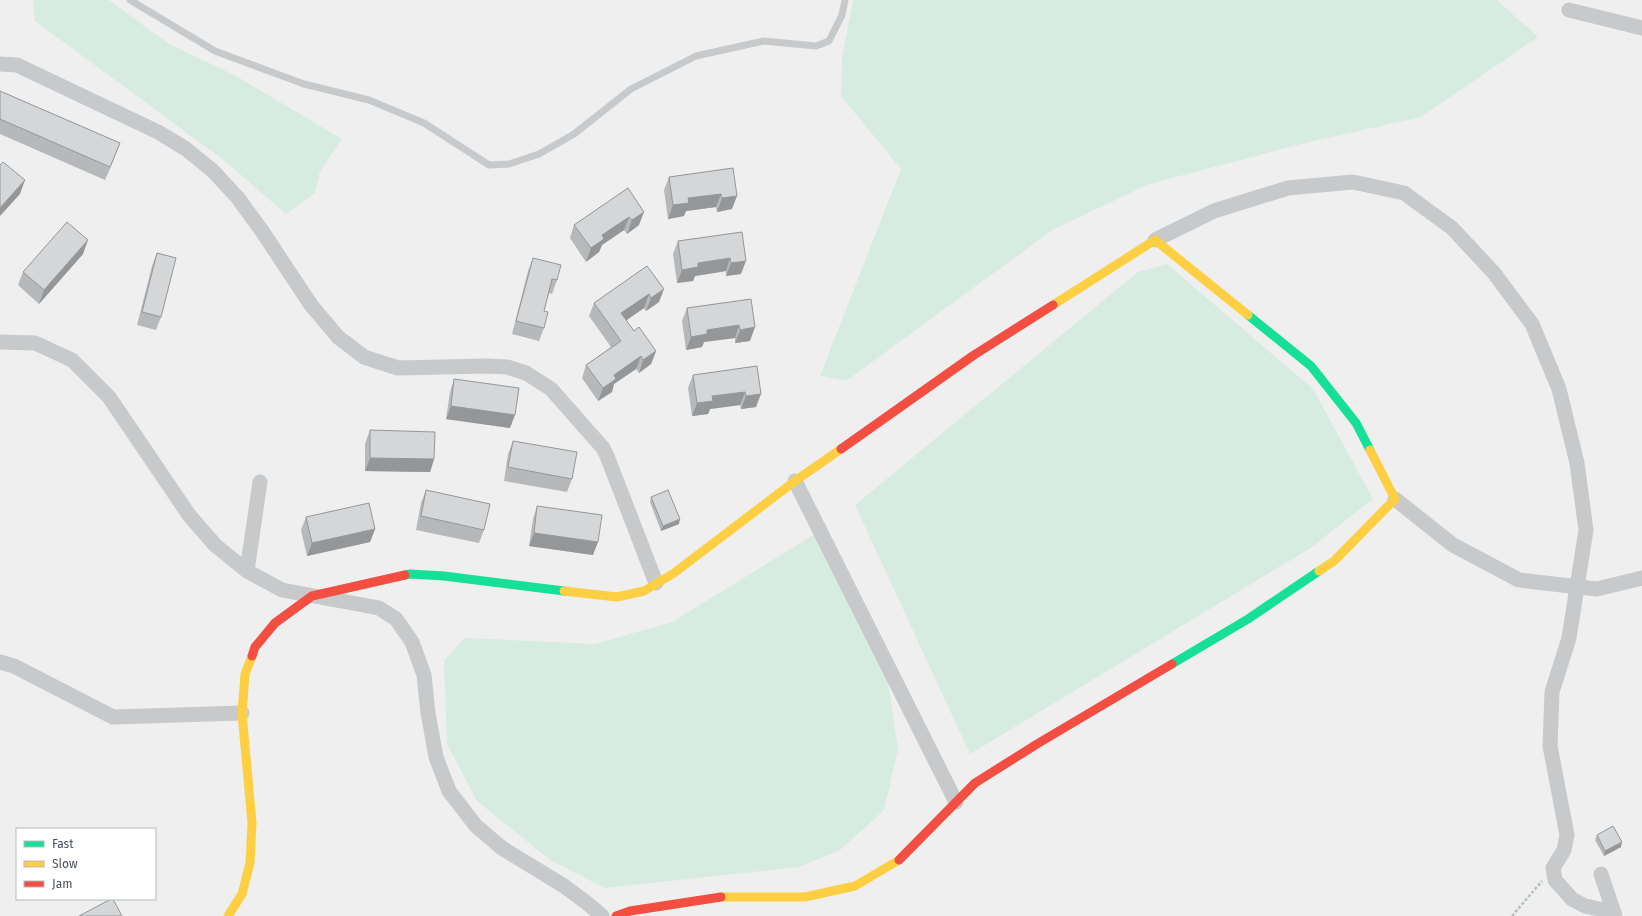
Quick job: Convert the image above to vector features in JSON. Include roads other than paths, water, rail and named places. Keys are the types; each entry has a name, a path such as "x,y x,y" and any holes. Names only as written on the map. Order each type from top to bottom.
{"street":[{"path":"1569,10 1642,28"},
{"path":"0,64 17,65 158,132 186,149 213,171 238,198 262,231 311,305 338,337 364,357 398,368 468,365 507,367 526,373 551,389 603,448 610,461 656,583"},
{"path":"228,916 242,894 250,863 252,823 242,713 245,674 255,647 275,623 312,596 410,574 444,576 617,597 644,591 674,573 795,481 974,356 1155,240 1214,210 1288,188 1353,182 1404,193 1452,228 1494,273 1532,324 1560,389 1577,463 1586,530 1569,638 1552,692 1550,746 1567,835 1564,850 1553,868 1555,880 1572,898 1585,906 1615,914"},
{"path":"1155,240 1311,366 1356,423 1395,499 1453,546 1519,580 1597,589 1642,578"},
{"path":"0,342 35,343 72,360 109,397 189,515 215,545 247,571 282,590 379,608 396,619 412,642 424,675 428,712 436,757 449,791 476,826 502,848 570,890 602,916"},
{"path":"795,481 956,802"},
{"path":"247,571 260,482"},
{"path":"616,916 630,910 715,897 805,897 855,886 896,863 975,783 1037,744 1248,620 1334,561 1395,499"},
{"path":"0,662 14,666 113,717 242,713"},
{"path":"1601,874 1615,914"}],"lane":[{"path":"130,0 215,51 304,84 369,100 424,123 489,165 509,164 539,154 574,134 631,89 696,56 764,41 816,46 829,41 842,16 845,0"}]}
